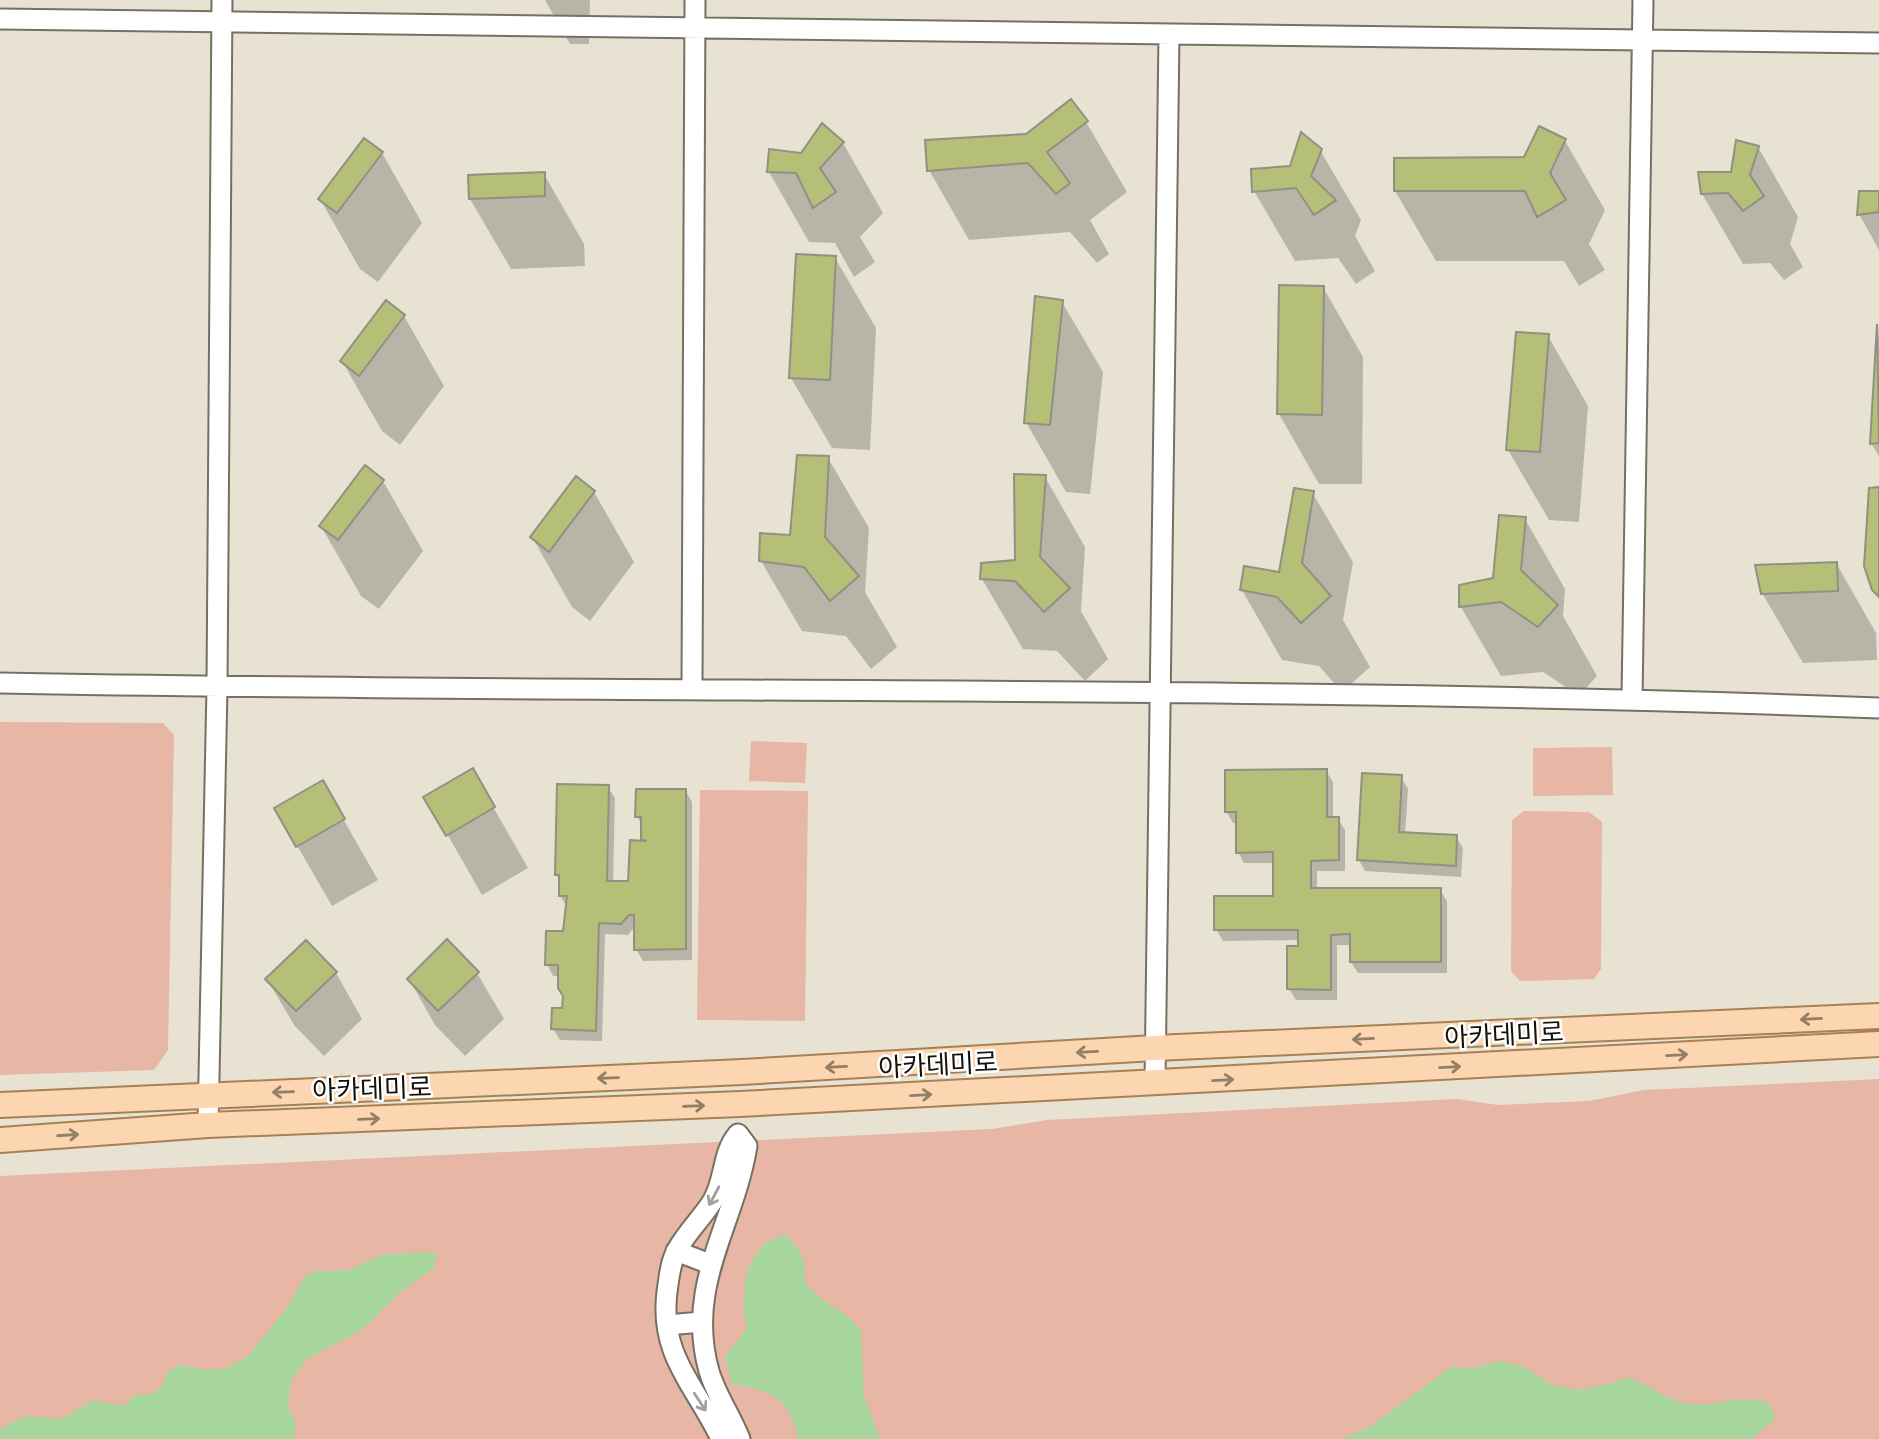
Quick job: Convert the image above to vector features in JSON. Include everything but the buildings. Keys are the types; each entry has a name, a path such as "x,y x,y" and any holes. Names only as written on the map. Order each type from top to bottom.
{"main road":[{"name":"아카데미로","path":"0,1105 742,1072 1155,1048 1879,1016"},
{"name":"아카데미로","path":"0,1140 208,1125 740,1104 1879,1044"}],"street":[{"path":"208,1125 217,687 222,0"},
{"path":"692,689 695,0"},
{"path":"1632,699 1643,0"},
{"path":"0,19 1879,43"},
{"path":"1155,1083 1169,35"},
{"path":"0,683 217,687 1160,692 1632,699 1879,708"},
{"path":"721,1439 674,1357 667,1325 668,1283 676,1251 712,1202 721,1183 727,1146 738,1133 747,1146 742,1176 710,1264 702,1321 709,1372 740,1439"},
{"path":"676,1251 710,1264"},
{"path":"667,1325 702,1321"}],"shaded area":[{"path":"0,722 163,723 174,735 168,1050 154,1070 0,1075"},
{"path":"751,741 807,743 805,783 749,781"},
{"path":"1612,747 1613,795 1533,796 1533,748"},
{"path":"700,790 808,791 805,1021 697,1020"},
{"path":"1524,811 1589,812 1602,822 1601,969 1594,979 1520,981 1511,971 1512,820"},
{"path":"1879,1079 1879,1439 0,1439 0,1176 992,1129 1047,1120 1457,1099 1498,1105 1589,1101 1644,1090"},
{"path":"786,1235 801,1255 807,1284 861,1331 864,1395 880,1439 798,1439 790,1415 777,1399 757,1389 732,1384 725,1357 747,1328 744,1300 748,1272 761,1248"},
{"path":"423,1252 437,1254 433,1269 399,1293 362,1330 307,1359 291,1381 288,1407 296,1422 294,1439 0,1439 0,1429 26,1416 61,1419 93,1400 124,1406 135,1395 153,1394 163,1385 168,1371 179,1365 207,1370 227,1368 248,1356 287,1308 305,1276 316,1271 349,1270 382,1255"},
{"path":"1498,1361 1523,1366 1551,1385 1573,1389 1587,1389 1629,1378 1684,1403 1760,1400 1770,1404 1775,1418 1753,1439 1341,1439 1368,1428 1451,1367 1474,1368"}]}
